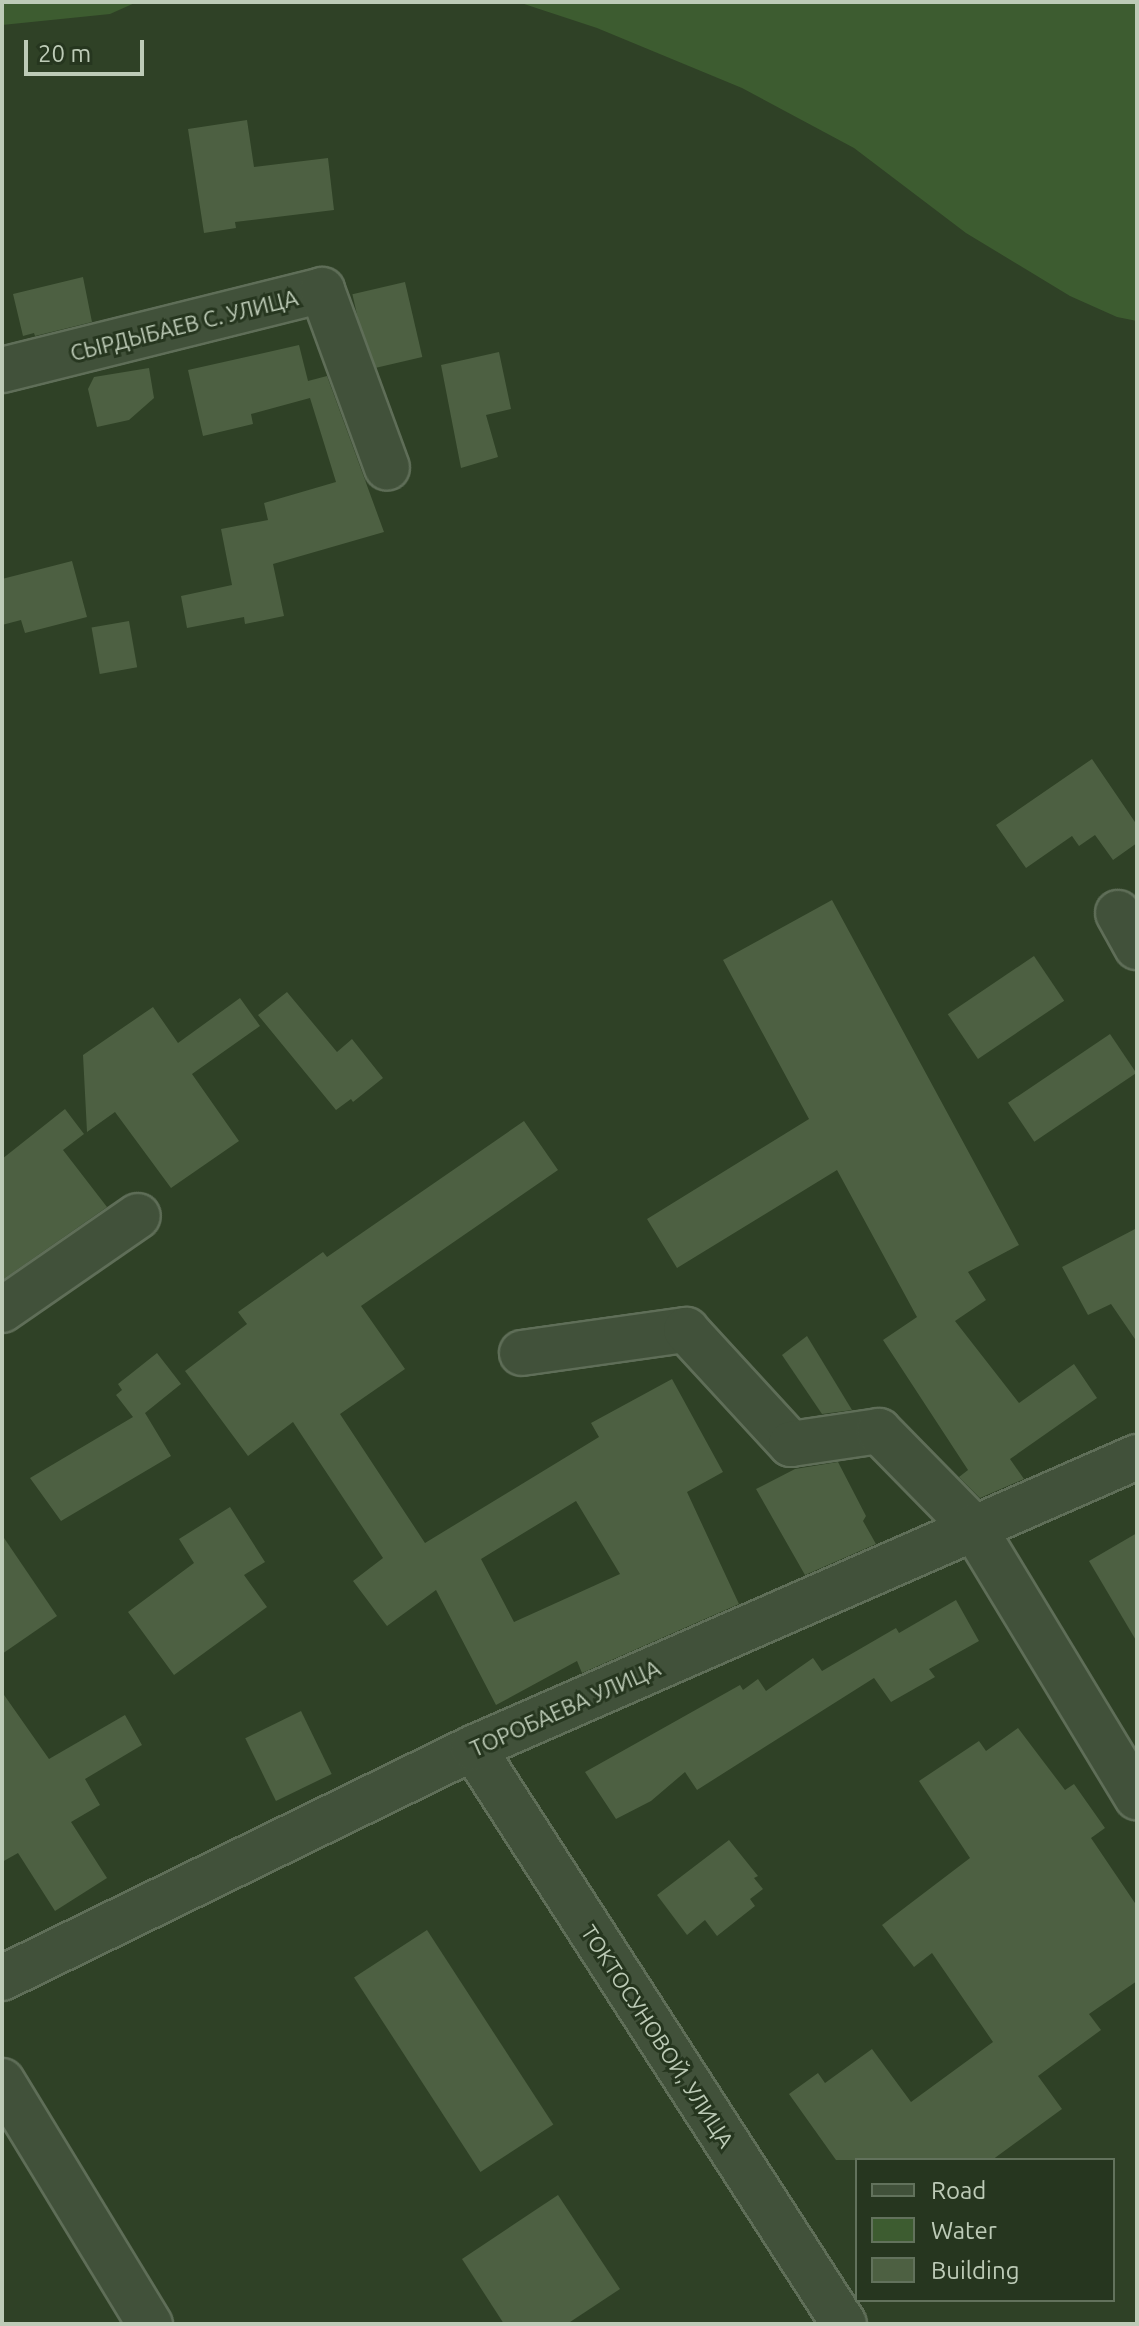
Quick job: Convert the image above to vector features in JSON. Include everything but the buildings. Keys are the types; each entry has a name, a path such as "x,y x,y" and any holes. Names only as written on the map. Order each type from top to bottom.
{"street":[{"name":"СЫРДЫБАЕВ С. УЛИЦА","path":"2,370 322,290 387,468"},
{"path":"2,1310 138,1216"},
{"path":"522,1353 686,1330 791,1444 879,1431 974,1528 1137,1797"},
{"name":"ТОРОБАЕВА УЛИЦА","path":"2,1978 473,1748 1137,1457"},
{"name":"ТОКТОСУНОВОЙ, УЛИЦА","path":"473,1748 844,2324"},
{"path":"2,2081 150,2324"}],"water":[{"path":"2,2 137,2 110,14 2,25"},
{"path":"518,2 1137,2 1137,321 1117,317 1070,296 966,233 854,148 742,88 597,28"}]}
